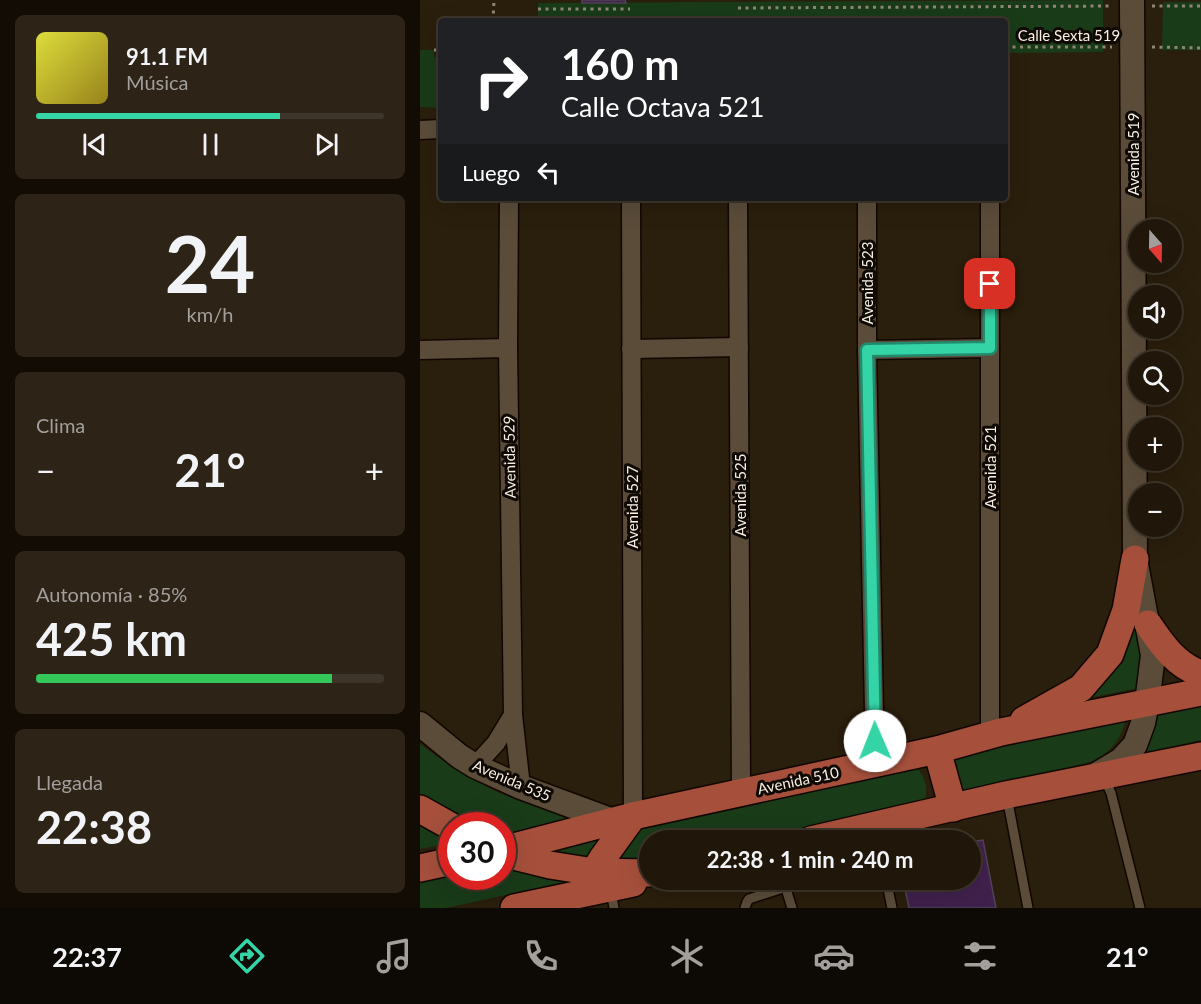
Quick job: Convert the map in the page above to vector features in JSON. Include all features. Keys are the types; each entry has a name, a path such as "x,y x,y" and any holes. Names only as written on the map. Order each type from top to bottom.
{"main road":[{"path":"996,734 1082,688 1110,654 1126,610 1135,559"},
{"path":"1148,624 1169,654 1201,674"},
{"name":"Avenida 510","path":"516,848 623,818 938,750 996,734 1201,692"},
{"path":"938,750 953,808"},
{"path":"864,830 1006,795 1201,756"},
{"path":"420,809 438,819"},
{"path":"600,892 610,845 623,818"},
{"path":"516,856 550,865 600,892 639,877"},
{"path":"420,868 438,864"},
{"path":"514,908 600,892 639,882"}],"street":[{"name":"Avenida 519","path":"1097,777 1121,760 1135,745 1147,703 1152,655 1135,559 1132,3"},
{"path":"420,129 438,129"},
{"name":"Avenida 529","path":"509,201 508,348 513,715 521,787"},
{"name":"Avenida 527","path":"623,818 631,350 631,201"},
{"name":"Avenida 525","path":"738,201 741,792"},
{"name":"Avenida 523","path":"867,201 867,350 875,764"},
{"name":"Avenida 521","path":"990,201 996,734"},
{"path":"631,350 739,347"},
{"path":"420,350 508,348"},
{"path":"867,350 990,348"},
{"path":"475,766 496,743 513,715"},
{"name":"Avenida 535","path":"420,724 475,766 521,787 623,818"}],"lane":[{"path":"1097,777 1111,793 1140,908"},
{"path":"1006,795 1028,908"},
{"path":"745,908 749,899 769,890"},
{"path":"787,890 792,908"},
{"path":"888,890 892,908"}],"path":[{"path":"493,18 494,0"},
{"name":"Calle Sexta 519","path":"738,8 986,7 1132,3 1201,6"},
{"path":"538,9 630,9"},
{"name":"Calle Sexta 519","path":"1008,47 1201,48"}],"green space":[{"path":"1103,0 1103,52 1008,53 1008,18 538,18 538,3"},
{"path":"1163,2 1201,2 1201,50 1162,50"},
{"path":"420,50 434,50 434,57 438,57 438,108 420,107"},
{"path":"1134,608 1141,657 1139,688 1088,698 1104,683 1118,663"},
{"path":"1201,702 1201,740 1141,754 1158,711"},
{"path":"1127,715 1122,732 1114,745 1103,755 1087,763 968,790 956,785 949,773 962,752"},
{"path":"420,744 489,788 574,817 516,833 516,812 448,812 420,796"},
{"path":"913,764 924,778 926,788 924,805 915,810 812,830 639,830 639,860 610,859 546,849"},
{"path":"420,826 438,836 438,846 420,849"},
{"path":"516,870 565,882 446,908 420,908 420,880 438,875 438,890 516,890"}],"building":[{"path":"582,0 625,0 626,3 582,3"},
{"path":"981,840 983,840 996,908 909,908 905,890 981,890"}],"route":[{"path":"875,741 867,350 990,348 990,284"}]}
